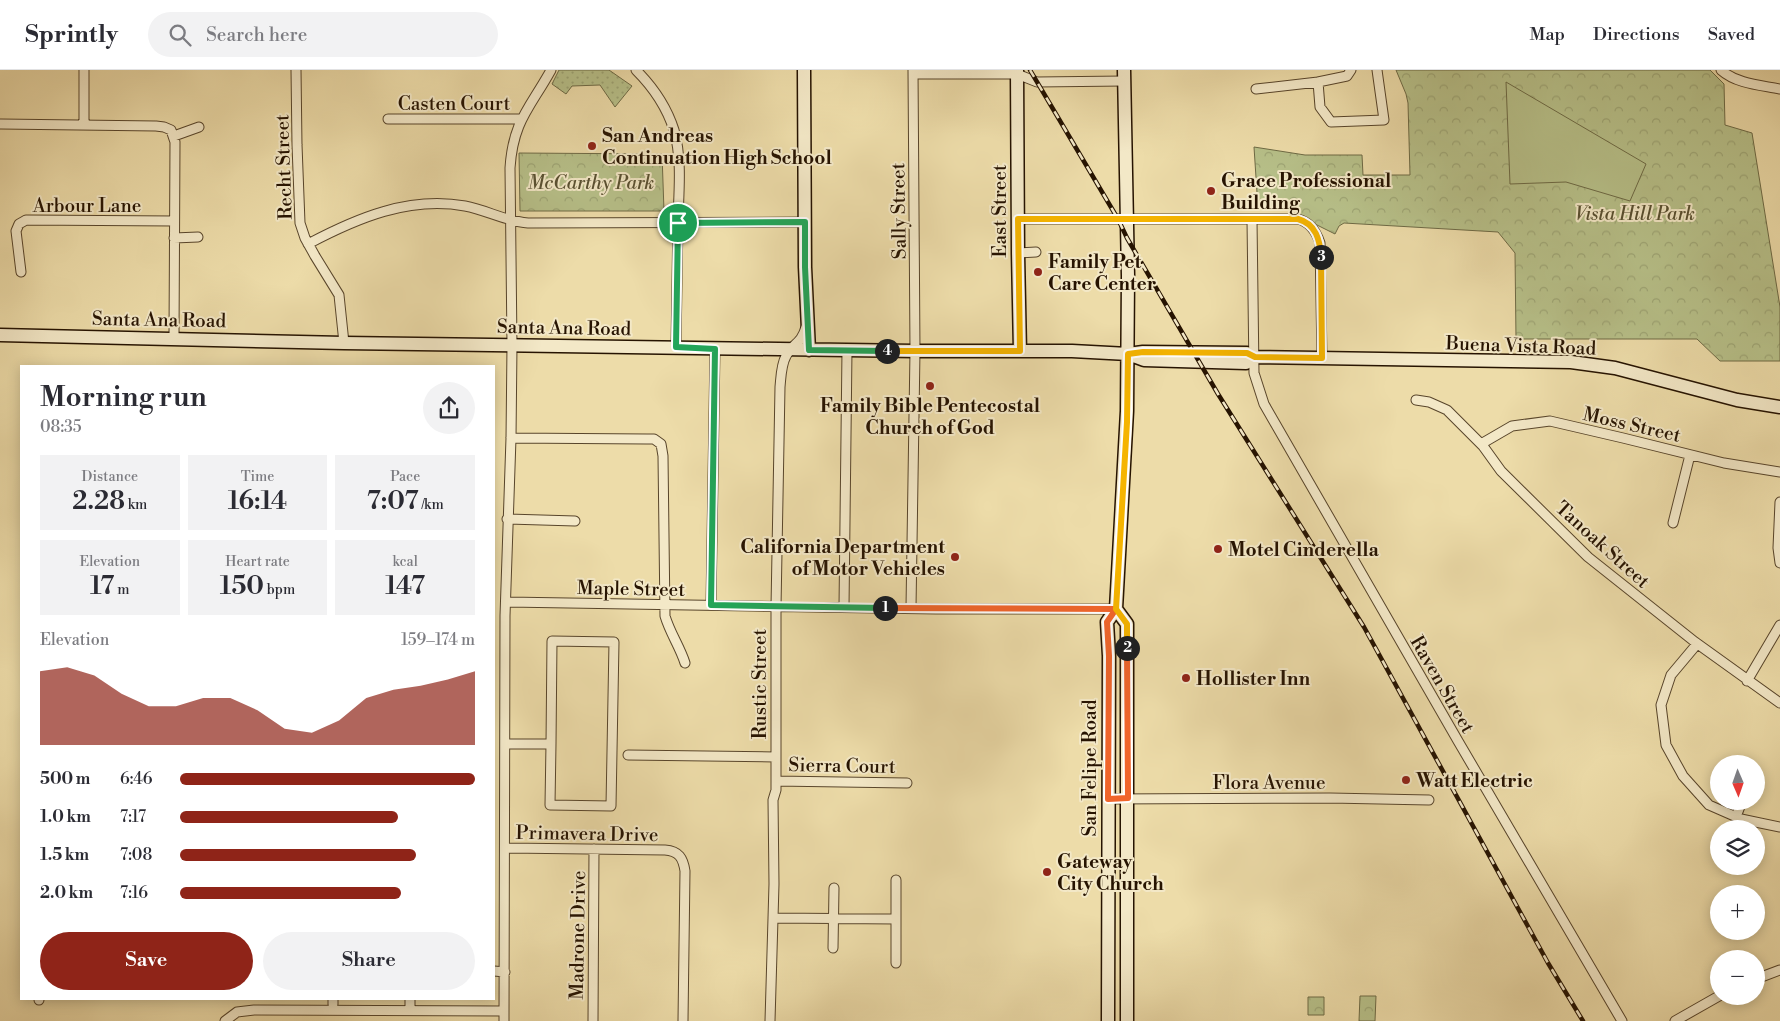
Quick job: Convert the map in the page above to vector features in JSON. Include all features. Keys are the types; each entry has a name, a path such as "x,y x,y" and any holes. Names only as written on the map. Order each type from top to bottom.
{"street":[{"path":"84,70 84,126"},
{"name":"Recht Street","path":"296,70 298,207 302,231 339,295 344,343"},
{"path":"504,1021 506,602 512,346 511,151 520,119 551,70"},
{"path":"636,70 658,98 674,131 678,163 676,347"},
{"path":"804,70 805,222 809,350"},
{"path":"1256,89 1318,82 1347,76 1351,70"},
{"path":"1318,82 1320,107 1331,122 1384,120 1377,70"},
{"path":"1721,70 1741,81 1780,89"},
{"path":"913,72 1017,72 1036,82 1124,75"},
{"name":"Sally Street","path":"912,608 915,352 913,72"},
{"name":"East Street","path":"1017,72 1020,351"},
{"name":"San Felipe Road","path":"1108,1021 1109,656 1107,622 1116,609 1127,422 1128,276 1124,75"},
{"name":"Casten Court","path":"388,119 520,119"},
{"path":"1,124 156,126 169,129 174,136 174,338"},
{"path":"174,136 199,127"},
{"path":"308,244 369,215 413,205 467,206 510,221 528,223 805,222"},
{"path":"1018,219 1298,219 1304,221 1314,230 1320,243 1322,358"},
{"name":"Arbour Lane","path":"20,272 16,231 19,224 26,220 174,221"},
{"name":"Raven Street","path":"1252,220 1254,373 1264,404 1622,1021"},
{"path":"174,238 198,237"},
{"path":"1018,253 1036,252"},
{"name":"Rustic Street","path":"770,1021 773,918 773,800 776,781 776,607 780,387 782,364 790,350 804,336 808,320"},
{"name":"Santa Ana Road","path":"0,335 512,346 915,352 1072,351 1128,354"},
{"path":"711,605 715,349"},
{"path":"844,607 847,350"},
{"name":"Buena Vista Road","path":"1128,354 1143,352 1247,353 1255,357 1571,362 1615,368 1737,400 1780,407"},
{"name":"Tanoak Street","path":"1416,400 1429,402 1447,410 1481,444 1501,471 1588,557 1697,644 1780,703"},
{"name":"Moss Street","path":"1481,444 1512,426 1550,421 1724,463 1780,472"},
{"path":"511,438 647,438 659,441 663,449 665,616 686,663"},
{"path":"1673,523 1690,455"},
{"path":"1780,502 1778,548 1780,563"},
{"path":"508,519 575,521"},
{"name":"Maple Street","path":"506,602 776,607 1116,609"},
{"name":"San Felipe Road","path":"1116,609 1127,624 1127,1021"},
{"path":"1747,681 1780,625"},
{"path":"552,641 614,642 612,806 550,805 551,744 552,641"},
{"path":"1697,644 1672,675 1661,704 1666,745 1683,776 1709,805 1736,817 1780,827"},
{"path":"506,744 551,744"},
{"path":"628,755 775,757"},
{"name":"Sierra Court","path":"776,781 907,783"},
{"name":"Flora Avenue","path":"1108,799 1330,798 1429,800"},
{"path":"1736,817 1739,810"},
{"name":"Primavera Drive","path":"506,848 671,850 680,855 685,871 683,1021"},
{"name":"Madrone Drive","path":"593,1021 594,849"},
{"path":"896,880 896,962"},
{"path":"833,948 834,888"},
{"path":"773,918 896,919"},
{"path":"1765,976 1780,970"},
{"path":"495,972 505,972"},
{"path":"1675,1021 1710,1001"},
{"path":"225,1021 229,1016 237,1012 254,1010 504,1011"}],"green space":[{"path":"559,70 609,70 632,86 615,107 600,85 572,86 566,94 552,84"},
{"name":"Vista Hill Park","path":"1396,70 1710,70 1724,84 1725,125 1752,133 1780,307 1780,361 1720,361 1697,339 1516,339 1515,253 1498,232 1344,223 1339,226 1335,234 1299,216 1292,210 1258,208 1254,147 1305,155 1362,155 1363,175 1410,175 1408,103"},
{"path":"1506,82 1646,164 1630,201 1566,182 1510,184"},
{"name":"McCarthy Park","path":"519,153 662,154 664,211 520,211"},
{"path":"1360,996 1376,996 1375,1021 1359,1021"},
{"path":"1308,997 1324,997 1324,1015 1308,1015"}],"railway":[{"path":"1030,70 1218,394 1364,627 1548,963 1583,1021"}],"place":[{"name":"San Andreas Continuation High School","path":"592,146"},
{"name":"Grace Professional Building","path":"1211,191"},
{"name":"Family Pet Care Center","path":"1038,272"},
{"name":"Family Bible Pentecostal Church of God","path":"930,386"},
{"name":"Motel Cinderella","path":"1218,549"},
{"name":"California Department of Motor Vehicles","path":"955,557"},
{"name":"Hollister Inn","path":"1186,678"},
{"name":"Watt Electric","path":"1406,780"},
{"name":"Gateway City Church","path":"1047,872"}],"route":[{"path":"678,223 676,347 715,349 711,605 961,609 1116,609 1107,622 1109,656 1108,799 1128,798 1127,624 1116,609 1127,422 1128,354 1143,352 1247,353 1255,357 1322,358 1321,253 1320,243 1312,227 1298,219 1018,219 1020,351 915,352 809,350 805,222 678,223"}]}
